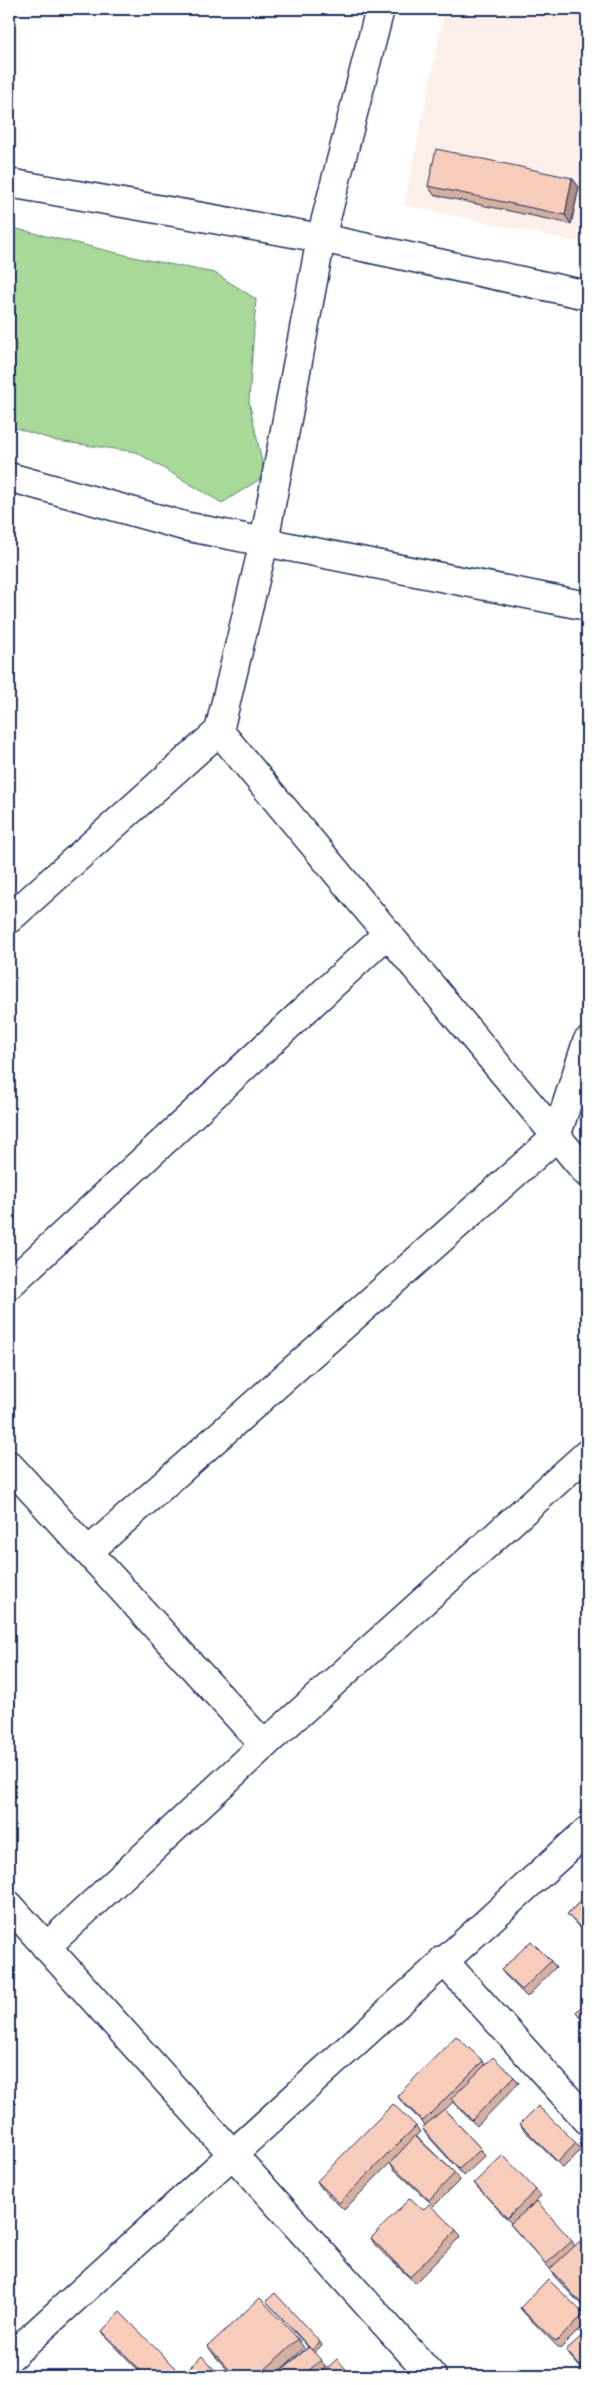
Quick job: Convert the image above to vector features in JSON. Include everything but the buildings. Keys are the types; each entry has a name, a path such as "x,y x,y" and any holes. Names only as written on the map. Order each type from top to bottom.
{"street":[{"path":"9,919 219,731 264,542 321,238 380,9"},
{"path":"9,184 321,238 587,295"},
{"path":"9,477 184,526 587,606"},
{"path":"219,731 587,1173"},
{"path":"9,1285 388,933"},
{"path":"88,1552 556,1137 587,1042"},
{"path":"46,1946 264,1744 587,1454"},
{"path":"9,1466 264,1744"},
{"path":"9,2358 234,2155 443,1960 587,1831"},
{"path":"9,1905 432,2376"},
{"path":"443,1960 587,2120"}],"shaded area":[{"path":"445,9 587,9 587,244 404,205"}],"green space":[{"path":"9,227 138,258 215,273 256,299 249,401 265,476 222,503 136,452 57,441 9,426"}]}
